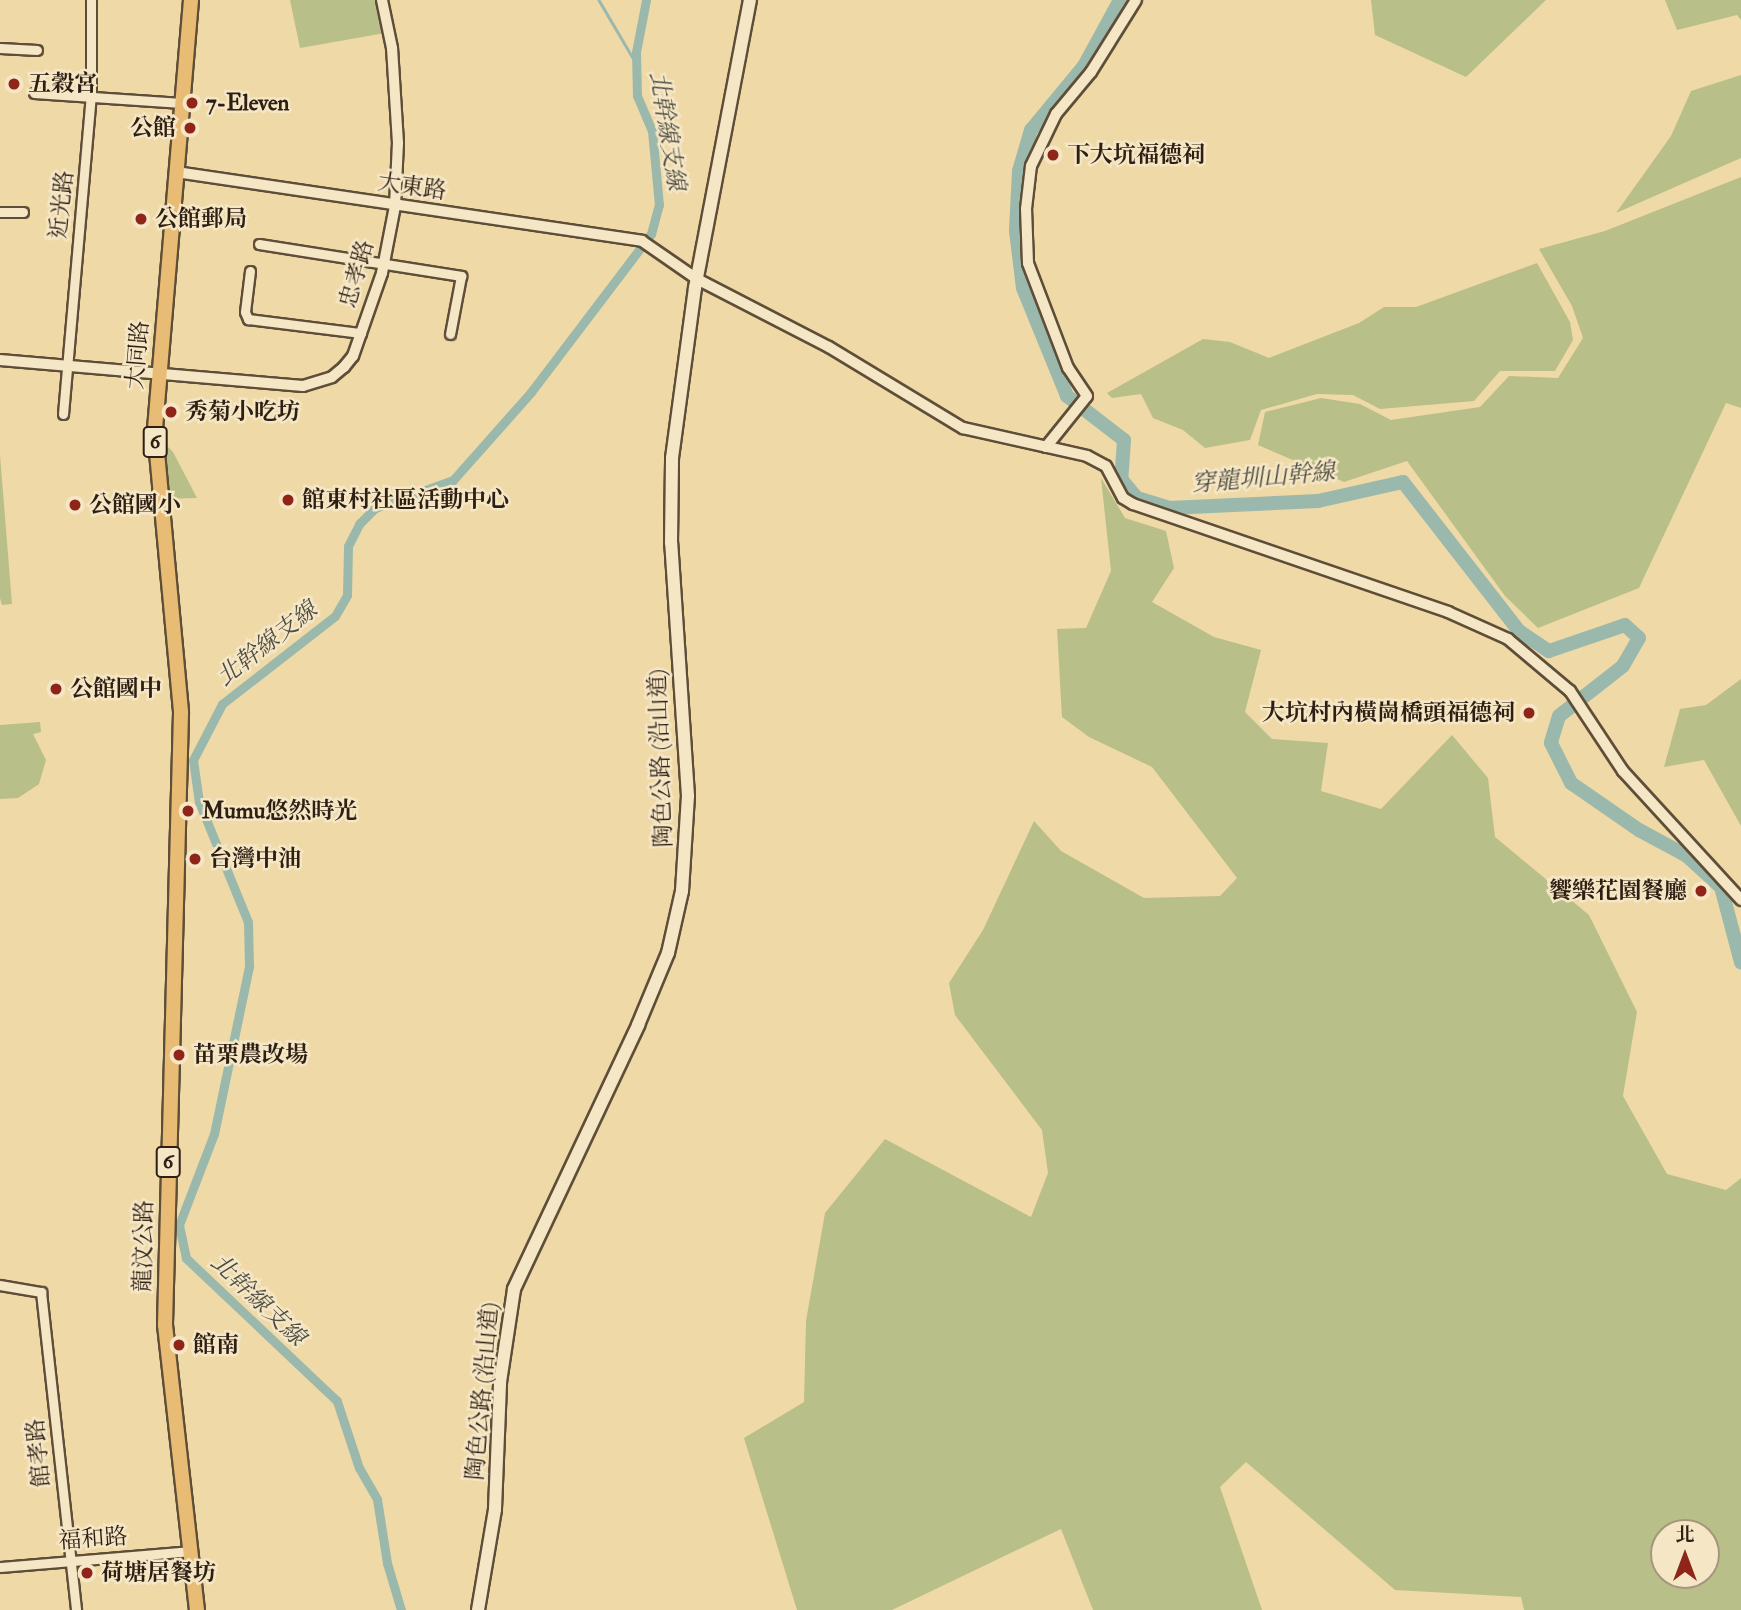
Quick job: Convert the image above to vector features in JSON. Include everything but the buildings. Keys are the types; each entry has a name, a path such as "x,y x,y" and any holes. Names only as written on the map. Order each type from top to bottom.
{"main road":[{"name":"大同路","path":"181,713 157,465 160,373 191,0"},
{"name":"陶色公路 (沿山道)","path":"478,1610 495,1509 500,1382 514,1289 638,1025 667,953 682,891 688,796 671,543 672,458 697,279 750,0"},
{"name":"龍汶公路","path":"181,713 165,1325 197,1610"}],"street":[{"name":"近光路","path":"63,414 92,97 91,0"},
{"name":"忠孝路","path":"0,360 318,383 344,367 361,333 384,263 396,206 398,143 392,48 382,0"},
{"path":"1046,447 1087,396 1068,368 1028,263 1026,209 1031,166 1056,114 1091,72 1136,0"},
{"path":"0,48 37,50"},
{"path":"34,93 182,103"},
{"name":"大東路","path":"176,172 642,241 697,279"},
{"path":"0,212 23,212"},
{"path":"259,244 461,276 450,334"},
{"path":"250,271 244,312 248,319 361,333"},
{"path":"697,279 829,347 963,428 1046,447 1106,466 1123,498 1133,504 1448,612 1508,639 1570,691 1638,789 1741,900"},
{"name":"館孝路","path":"0,1285 41,1292 76,1610"},
{"name":"福和路","path":"0,1567 190,1551"}],"green space":[{"path":"290,0 377,0 385,33 300,48"},
{"path":"1371,0 1546,0 1466,77 1375,35"},
{"path":"1665,0 1741,0 1741,20 1737,15 1677,30"},
{"path":"1741,75 1741,158 1616,213 1671,136 1691,91"},
{"path":"1741,177 1741,408 1726,403 1639,588 1538,628 1505,596 1407,461 1344,482 1258,445 1265,412 1321,398 1360,404 1391,420 1480,407 1509,376 1558,378 1583,338 1572,306 1539,249 1605,231"},
{"path":"1537,263 1570,322 1573,340 1555,371 1500,371 1474,401 1380,409 1353,395 1317,394 1261,410 1250,440 1205,448 1183,430 1153,418 1141,394 1112,398 1107,393 1203,339 1230,342 1269,358 1359,323 1384,307 1416,307"},
{"path":"163,442 173,452 197,498 164,499"},
{"path":"0,455 12,604 2,605 0,598"},
{"path":"1101,478 1125,518 1166,531 1174,568 1152,602 1214,637 1261,650 1245,712 1272,739 1328,743 1321,791 1381,809 1452,735 1488,778 1495,837 1589,915 1637,1012 1623,1096 1667,1174 1726,1190 1741,1178 1741,1610 1524,1610 1521,1597 1395,1590 1246,1462 1220,1487 1262,1610 1093,1610 1061,1529 892,1610 797,1610 744,1438 804,1402 806,1321 825,1213 885,1139 1031,1217 1048,1173 1042,1130 955,1015 949,983 983,930 1034,821 1061,851 1144,898 1220,896 1237,878 1152,767 1089,737 1062,717 1057,629 1086,628 1111,571"},
{"path":"1741,679 1741,826 1704,760 1664,767 1680,709 1706,705"},
{"path":"40,722 41,732 33,734 46,760 39,784 18,798 0,799 0,725"}],"waterway":[{"path":"599,0 636,63"},
{"name":"北幹線支線","path":"401,1610 387,1563 377,1499 359,1468 337,1401 186,1258 179,1225 214,1134 249,966 248,922 199,802 193,760 222,704 335,616 347,595 348,546 359,524 375,508 453,480 531,392 651,234 659,205 652,131 637,96 636,52 646,0"},
{"name":"穿龍圳山幹線","path":"1120,0 1084,66 1031,130 1019,171 1016,231 1023,288 1067,396 1124,440 1121,479 1137,498 1169,508 1318,501 1403,482 1519,631 1549,651 1625,625 1639,638 1623,666 1559,716 1551,743 1571,783 1639,830 1687,856 1721,887 1741,962"}],"place":[{"name":"五穀宮","path":"14,84"},
{"name":"7-Eleven","path":"192,103"},
{"name":"公館","path":"190,128"},
{"name":"下大坑福德祠","path":"1053,155"},
{"name":"公館郵局","path":"141,219"},
{"name":"秀菊小吃坊","path":"171,412"},
{"name":"館東村社區活動中心","path":"288,500"},
{"name":"公館國小","path":"75,505"},
{"name":"公館國中","path":"56,689"},
{"name":"大坑村內橫崗橋頭福德祠","path":"1529,713"},
{"name":"Mumu悠然時光","path":"188,811"},
{"name":"台灣中油","path":"195,859"},
{"name":"饗樂花園餐廳","path":"1701,891"},
{"name":"苗栗農改場","path":"179,1055"},
{"name":"館南","path":"179,1345"},
{"name":"荷塘居餐坊","path":"87,1573"}]}
